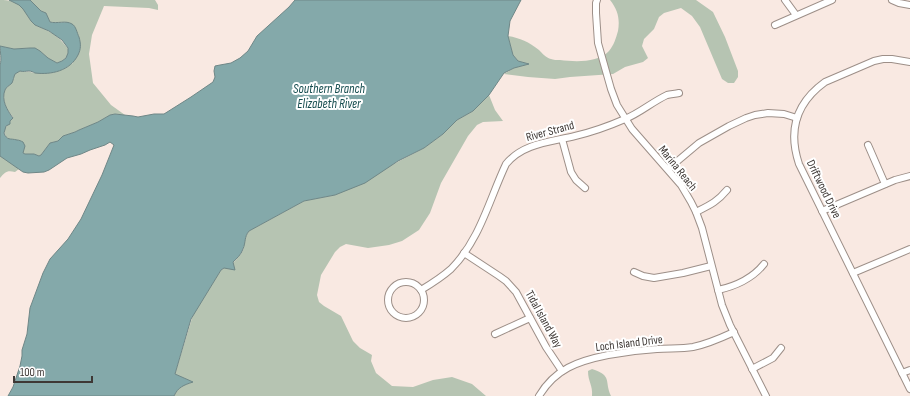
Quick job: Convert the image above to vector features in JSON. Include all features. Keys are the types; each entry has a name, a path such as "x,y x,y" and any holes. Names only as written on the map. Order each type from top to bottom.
{"street":[{"name":"Marina Reach","path":"597,0 596,13 598,43 617,105 632,129 684,189 696,212 702,228 722,305 766,396"},
{"path":"785,0 796,15"},
{"path":"775,24 832,0"},
{"path":"892,0 910,5"},
{"name":"Driftwood Drive","path":"910,62 892,59 874,61 830,80 808,97 797,118 794,132 796,154 799,164 910,389"},
{"name":"River Strand","path":"421,290 440,278 450,269 474,239 506,164 520,151 528,147 592,132 626,119 666,96 679,93"},
{"path":"668,169 688,151 709,136 741,120 755,115 768,113 784,114 797,118"},
{"path":"562,139 571,172 576,180 585,188"},
{"path":"868,144 885,184"},
{"path":"822,211 895,180 910,176"},
{"path":"696,212 714,203 727,190"},
{"path":"853,273 910,249"},
{"name":"Tidal Island Way","path":"464,253 506,281 516,292 546,347 562,371"},
{"path":"718,290 748,279 757,273 764,264"},
{"path":"634,272 643,276 654,278 711,266"},
{"path":"405,282 410,283 414,284 421,290 424,304 416,315 403,318 391,310 389,296 390,292 396,285 405,282"},
{"path":"496,334 530,318"},
{"name":"Loch Island Drive","path":"539,396 550,382 562,371 590,359 626,352 692,347 712,342 734,332"},
{"path":"752,369 773,358 781,348"},
{"path":"902,373 910,370"}],"green space":[{"path":"0,0 16,2 23,8 34,24 52,33 60,40 68,49 65,58 57,63 40,51 30,48 14,49 0,46"},
{"path":"30,0 155,0 158,5 158,10 149,8 104,6 92,35 89,54 93,83 111,105 125,115 110,115 98,122 63,136 58,141 50,143 39,156 23,153 16,140 10,140 6,137 4,130 13,117 5,105 5,90 12,83 15,74 20,71 34,73 64,69 73,63 75,27 66,23 50,22 46,13 41,11"},
{"path":"610,0 696,0 713,12 725,37 738,71 738,77 734,83 728,83 722,79 700,27 692,16 681,8 664,13 659,17 654,29 644,39 642,46 648,58 643,62 625,67 613,74 555,79 504,74 514,68 528,64 518,61 513,55 508,36 528,43 539,50 546,57 553,60 586,61 599,58 604,55 614,44 619,27 617,11"},
{"path":"489,95 495,110 503,121 483,122 477,125 468,136 441,183 430,213 419,230 402,241 389,245 368,248 346,244 340,247 335,252 321,275 317,295 319,302 341,316 353,341 360,348 372,355 371,361 376,373 392,386 413,387 433,380 452,377 472,384 486,396 174,396 177,390 192,382 175,374 193,315 221,270 233,263 241,254 244,248 244,240 249,231 304,201 335,195 424,148 443,134 457,120 473,111"},
{"path":"0,156 19,169 15,172 6,172 0,178"},
{"path":"592,369 603,374 607,380 611,396 592,396 588,371"}],"water":[{"name":"Southern Branch Elizabeth River","path":"9,0 30,0 41,11 46,13 50,22 67,22 73,25 80,40 79,53 70,65 60,71 47,73 20,71 15,74 12,83 5,90 4,101 13,118 10,121 10,124 6,126 4,133 5,136 9,139 23,142 25,146 23,153 39,156 50,143 58,141 63,136 98,122 110,115 115,114 138,117 164,114 213,82 215,77 215,66 231,63 240,58 248,51 257,36 295,0 521,0 510,21 508,36 513,55 518,61 529,64 514,68 504,73 489,95 473,111 457,120 443,134 424,148 398,161 365,183 335,195 304,201 249,231 246,235 242,251 233,262 235,270 224,268 221,270 191,319 175,374 193,382 177,390 174,396 8,396 13,387 20,366 22,350 27,334 30,308 43,273 50,259 68,239 81,219 102,175 114,145 110,142 67,158 44,172 23,172 0,156 0,46 14,49 35,48 57,63 66,58 68,53 68,48 62,40 49,31 35,25 19,5"}]}
